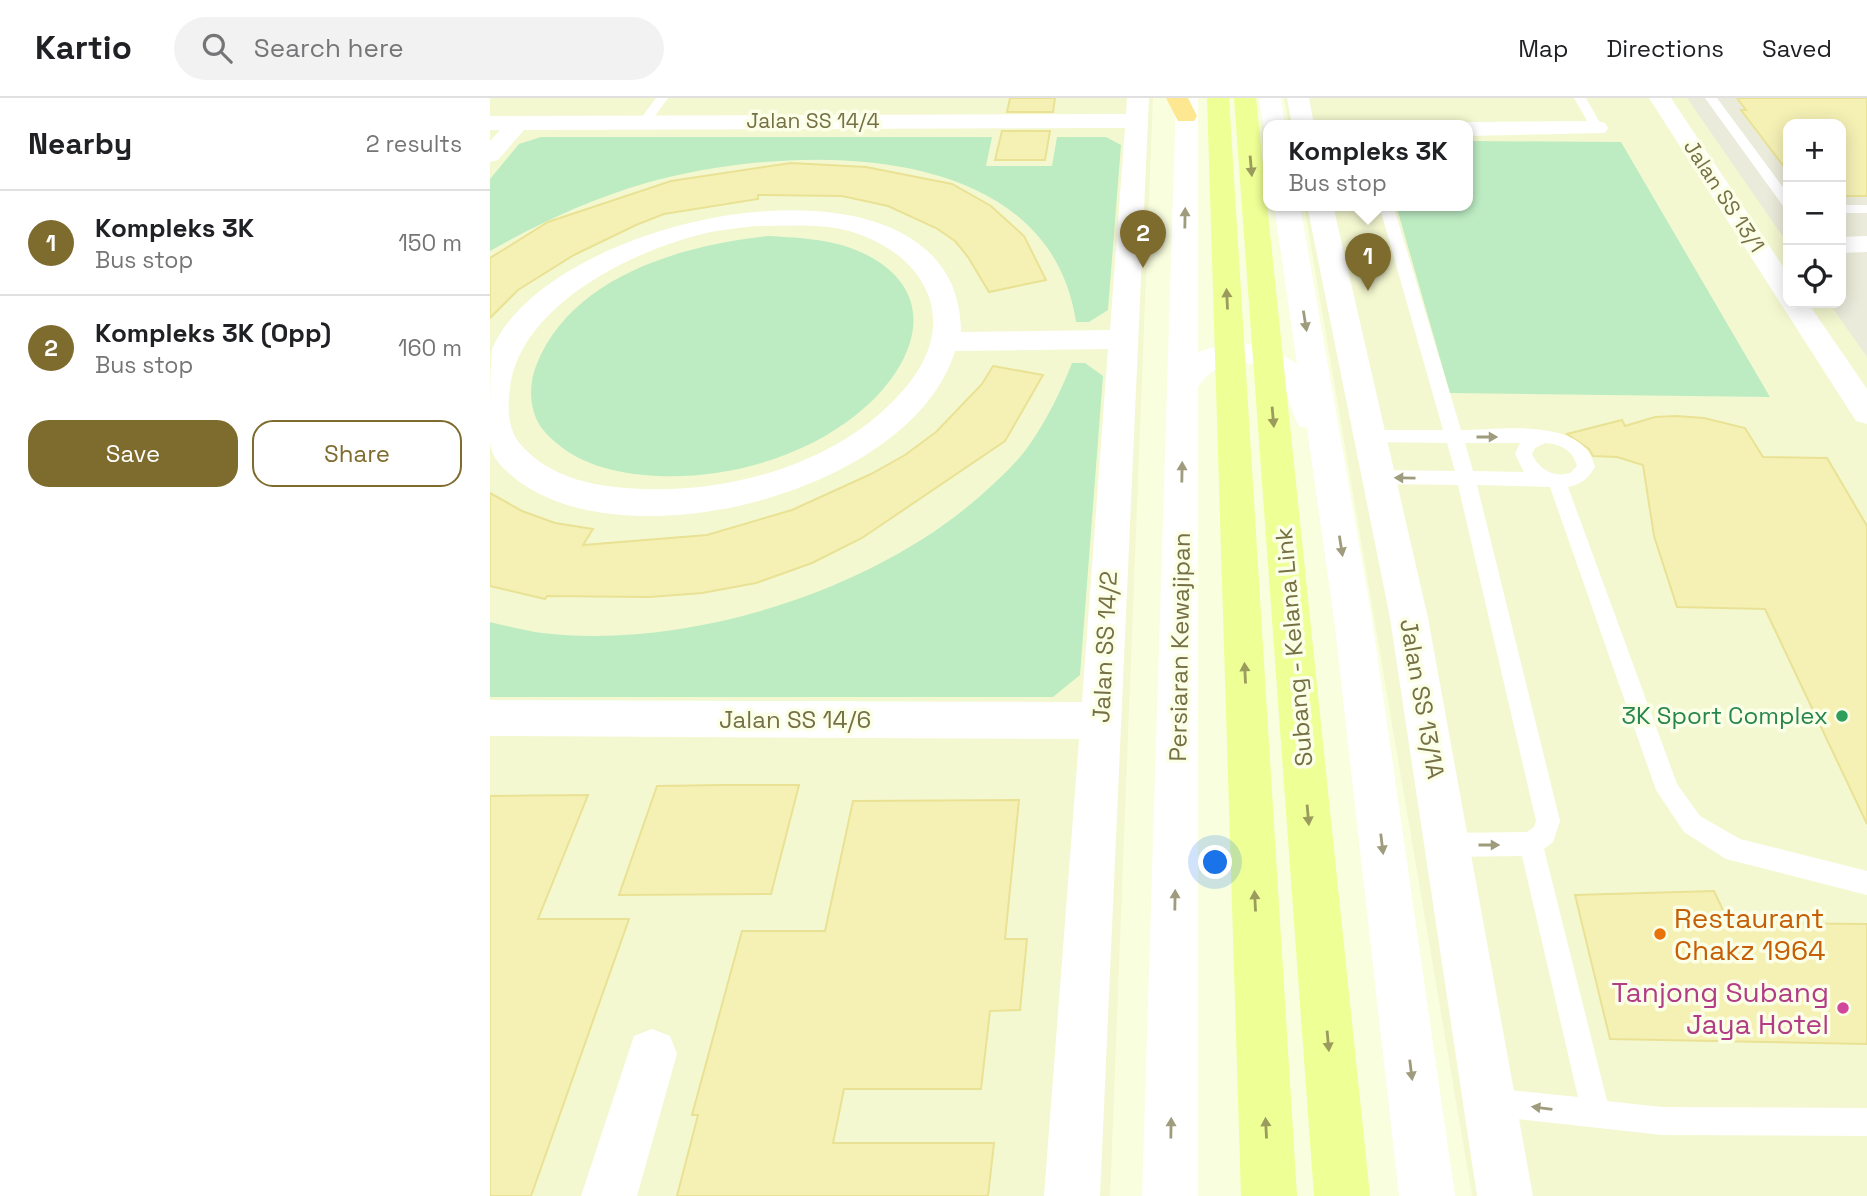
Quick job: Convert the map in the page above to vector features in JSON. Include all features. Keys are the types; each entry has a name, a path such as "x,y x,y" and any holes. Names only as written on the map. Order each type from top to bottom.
{"main road":[{"name":"Subang - Kelana Link","path":"1245,98 1342,1196"},
{"name":"Subang - Kelana Link","path":"1192,102 1269,1196"}],"street":[{"path":"762,121 775,98"},
{"path":"1269,98 1273,120"},
{"path":"1298,98 1302,120"},
{"name":"Jalan SS 13/1","path":"1660,98 1783,286"},
{"name":"Persiaran Kewajipan","path":"1170,1196 1184,384 1192,102"},
{"name":"Jalan SS 14/4","path":"490,123 762,121 1138,109"},
{"name":"Jalan SS 14/2","path":"1072,1196 1138,109"},
{"path":"490,155 518,123"},
{"path":"1473,129 1597,128"},
{"path":"1288,211 1353,619 1427,1196"},
{"name":"Jalan SS 13/1A","path":"1321,211 1409,618 1505,1196"},
{"path":"756,218 797,218 861,226 902,244 932,270 947,303 946,342 929,379 896,416 848,451 789,479 723,497 655,504 593,498 542,481 508,453 491,419 492,382 500,343 542,305 588,272 641,245 698,227 756,218"},
{"path":"1846,244 1867,244"},
{"path":"1756,245 1783,245"},
{"path":"1797,308 1867,413"},
{"path":"946,342 1124,339"},
{"path":"1184,384 1198,366 1214,357 1244,352 1277,362 1295,380 1331,478"},
{"name":"Jalan SS 14/6","path":"490,718 1101,721"},
{"path":"609,1196 652,1054"}],"lane":[{"path":"645,121 662,98"},
{"path":"1580,98 1597,128"},
{"path":"1712,98 1783,196"},
{"path":"1846,209 1867,209"},
{"path":"1388,211 1466,478 1548,821 1544,834 1531,844 1446,845"},
{"path":"1370,436 1553,437 1574,445 1586,459 1587,467 1577,478 1552,480 1378,477"},
{"path":"1543,437 1528,443 1523,455 1530,469 1552,480 1668,790 1692,824 1735,850 1867,883"},
{"path":"1531,844 1596,1114"},
{"path":"1488,1102 1662,1121 1867,1122"}],"shaded area":[{"path":"490,98 1153,98 1110,1196 490,1196"},
{"path":"1284,98 1867,98 1867,1196 1472,1196 1305,211 1473,211 1473,120 1288,120"},
{"path":"1687,98 1867,98 1867,357 1833,308 1846,308 1846,119 1783,119 1783,237"},
{"path":"541,137 992,137 986,166 1052,166 1057,137 1106,137 1121,145 1108,310 1089,322 1076,322 1055,260 1016,215 964,185 902,167 835,160 767,162 703,170 646,183 566,212 490,251 490,179 519,144"},
{"path":"1473,141 1621,142 1770,397 1450,393 1398,211 1473,211"},
{"path":"769,236 819,240 855,250 892,272 906,291 913,312 912,334 905,356 876,397 856,415 835,430 788,454 736,469 684,476 642,475 611,470 568,452 544,431 535,416 531,400 533,374 552,335 575,309 602,288 666,257 735,240"},
{"path":"1072,363 1085,363 1103,376 1080,675 1053,697 490,697 490,622 542,633 597,636 655,632 715,622 774,607 831,586 885,561 935,531 979,497 1012,465 1042,425"}],"building":[{"path":"1010,98 1055,98 1053,112 1007,112"},
{"path":"1737,98 1867,98 1867,196 1846,196 1846,119 1783,119 1783,165 1741,110 1746,110"},
{"path":"1002,131 1050,131 1045,160 995,160"},
{"path":"791,163 866,167 952,184 991,206 1024,236 1046,280 989,292 955,241 936,228 888,206 842,196 758,195 758,199 664,214 636,225 574,255 518,290 490,318 490,258 548,222 671,181"},
{"path":"993,366 1043,375 1005,441 862,538 812,563 756,583 702,593 649,597 547,596 545,599 490,586 490,493 522,511 555,523 593,529 583,545 707,535 792,510 871,474 905,455 936,432 982,384"},
{"name":"3K Sport Complex","path":"1655,417 1704,418 1745,428 1763,457 1827,458 1867,526 1867,824 1765,609 1677,607 1654,536 1643,465 1617,457 1593,456 1589,449 1567,434 1622,420 1625,426"},
{"path":"799,785 771,894 619,895 657,786"},
{"path":"588,795 538,919 629,919 531,1196 490,1196 490,796"},
{"path":"1019,800 1005,939 1027,939 1020,1010 990,1011 981,1089 844,1089 833,1143 994,1143 988,1196 677,1196 698,1115 692,1115 742,931 825,931 853,801"},
{"name":"Restaurant Chakz 1964","path":"1714,891 1729,923 1867,924 1867,1044 1610,1039 1575,895"}],"place":[{"name":"Kompleks 3K (Opp)","path":"1143,268"},
{"name":"Kompleks 3K","path":"1368,291"},
{"name":"3K Sport Complex","path":"1842,716"},
{"name":"Restaurant Chakz 1964","path":"1660,934"},
{"name":"Tanjong Subang Jaya Hotel","path":"1843,1008"}]}
